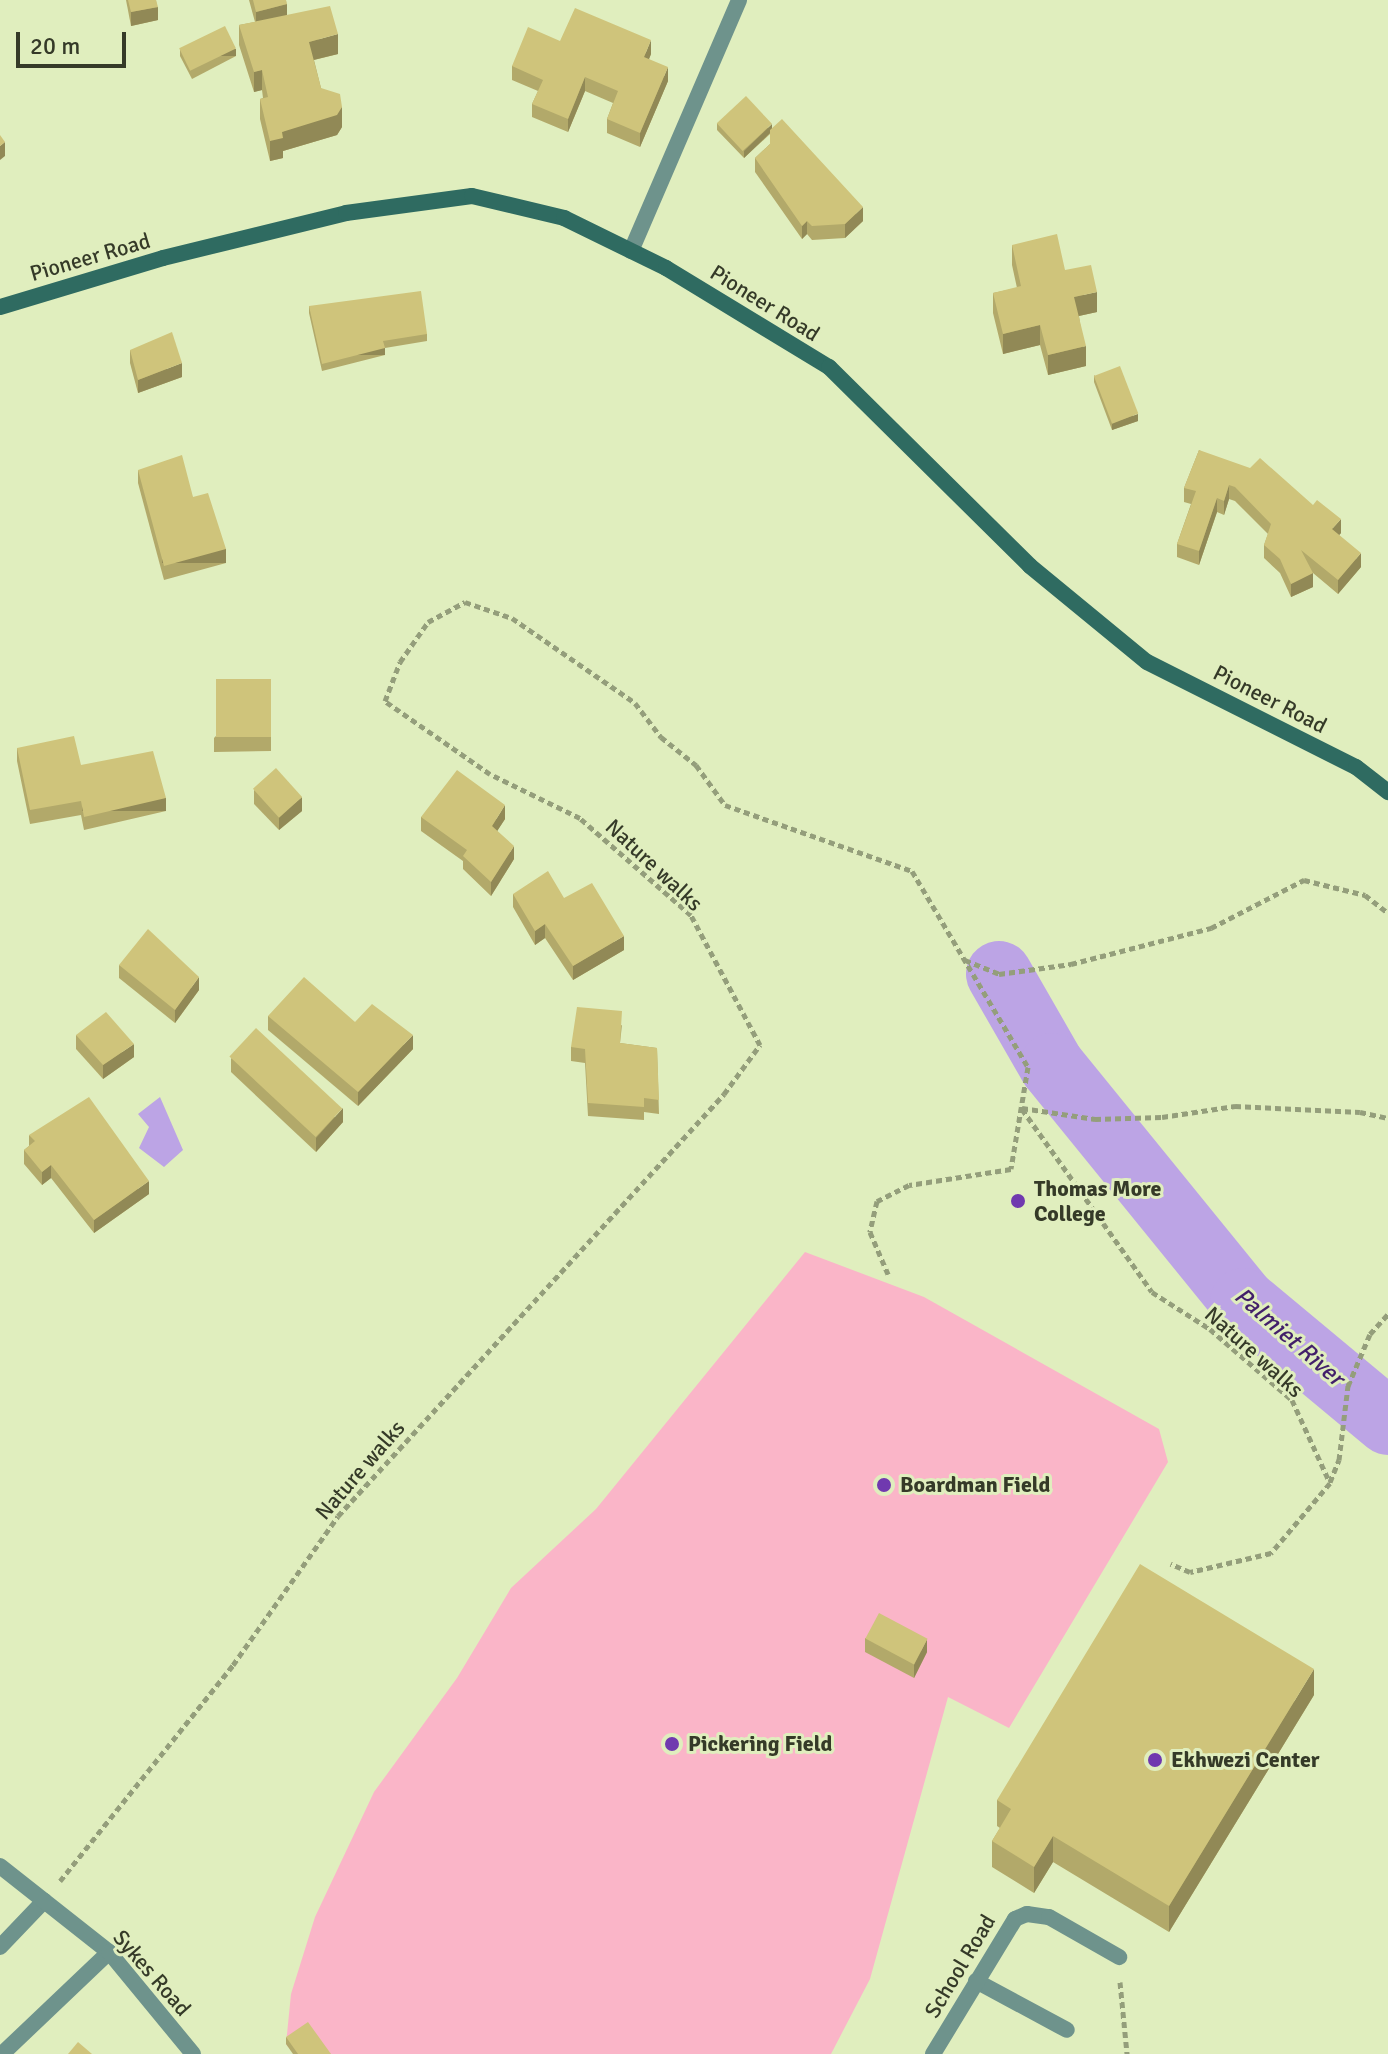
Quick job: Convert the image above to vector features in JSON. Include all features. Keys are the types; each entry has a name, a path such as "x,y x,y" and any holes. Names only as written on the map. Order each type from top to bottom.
{"main road":[{"name":"Pioneer Road","path":"0,307 163,258 346,213 472,196 564,218 631,251 829,367 1030,566 1147,662 1356,767 1388,792"}],"street":[{"path":"631,251 739,0"},
{"name":"Sykes Road","path":"0,1866 109,1952 193,2054"},
{"path":"0,1947 44,1901"},
{"name":"School Road","path":"933,2054 1007,1928 1027,1914 1049,1917 1119,1957"},
{"path":"2,2054 109,1952"},
{"path":"976,1981 1067,2030"}],"path":[{"name":"Nature walks","path":"44,1901 233,1665 338,1516 724,1094 760,1045 691,915 580,818 490,774 385,701 400,662 428,622 465,602 512,618 635,703 661,737 696,765 725,805 912,871 1028,1067 1011,1169 909,1185 877,1201 870,1232 888,1274"},
{"path":"964,959 999,974 1071,964 1211,928 1304,880 1365,895 1388,913"},
{"path":"1021,1108 1095,1119 1162,1117 1235,1106 1360,1112 1388,1118"},
{"name":"Nature walks","path":"1021,1108 1152,1292 1210,1329 1292,1400 1330,1483"},
{"path":"1171,1564 1190,1572 1271,1553 1330,1483 1339,1460 1348,1386 1370,1334 1388,1314"},
{"path":"1119,1957 1127,2054"}],"shaded area":[{"path":"160,1097 183,1150 164,1167 139,1148 149,1127 138,1114"},
{"name":"Pickering Field","path":"805,1252 924,1297 1159,1429 1168,1462 1009,1728 948,1697 870,1979 831,2054 294,2054 286,2044 291,1994 315,1917 374,1792 457,1678 511,1588 596,1509"}],"building":[{"path":"128,0 156,0 158,7 131,12"},
{"path":"253,0 286,0 287,4 256,12"},
{"path":"330,6 338,34 309,42 321,88 340,94 342,107 337,115 282,132 283,138 270,141 260,99 268,97 262,70 254,72 239,25"},
{"path":"575,8 651,40 644,57 668,67 640,133 607,119 618,91 585,77 568,119 532,104 543,80 512,66 528,27 560,41"},
{"path":"225,26 236,48 190,71 179,48"},
{"path":"746,96 772,124 743,151 717,123"},
{"path":"782,119 863,207 845,224 812,226 807,221 802,226 755,158 770,144 770,130"},
{"path":"1057,234 1065,270 1091,265 1097,292 1074,297 1086,346 1048,355 1040,325 1003,334 993,293 1021,286 1012,245"},
{"path":"421,291 427,334 383,341 385,348 322,364 309,306"},
{"path":"172,332 182,363 138,380 130,350"},
{"path":"1120,366 1138,414 1112,424 1094,376"},
{"path":"1199,450 1250,468 1260,458 1313,505 1317,500 1341,519 1332,529 1361,553 1338,580 1301,550 1313,573 1291,584 1280,559 1264,545 1271,524 1235,487 1229,485 1224,501 1217,498 1199,551 1177,544 1196,491 1184,488"},
{"path":"182,455 193,497 208,493 226,549 164,566 138,470"},
{"path":"216,679 271,679 271,737 216,737"},
{"path":"74,736 81,765 153,751 166,798 84,817 81,801 30,810 17,748"},
{"path":"276,768 302,797 279,818 253,789"},
{"path":"457,770 505,805 492,826 514,846 491,882 463,856 467,850 421,817"},
{"path":"548,871 564,898 592,883 624,936 573,966 545,924 535,931 513,894"},
{"path":"148,929 199,977 175,1010 119,965"},
{"path":"304,977 355,1022 372,1004 413,1035 358,1092 268,1016"},
{"path":"577,1007 622,1011 620,1043 657,1048 659,1100 644,1098 644,1107 588,1103 585,1049 571,1047"},
{"path":"106,1012 134,1044 103,1065 76,1035"},
{"path":"256,1028 342,1108 316,1137 229,1057"},
{"path":"89,1097 149,1181 94,1220 51,1165 42,1172 24,1150 35,1141 29,1135"},
{"name":"Ekhwezi Center","path":"1140,1564 1314,1669 1169,1906 1053,1836 1034,1867 992,1841 1011,1809 997,1800"},
{"path":"879,1613 928,1639 914,1664 865,1639"},
{"path":"308,2022 331,2054 298,2054 286,2037"},
{"path":"78,2042 92,2054 68,2054"}],"waterway":[{"name":"Palmiet River","path":"999,974 1052,1066 1243,1301 1388,1422"}],"place":[{"name":"Thomas More College","path":"1018,1201"},
{"name":"Boardman Field","path":"884,1485"},
{"name":"Pickering Field","path":"672,1744"},
{"name":"Ekhwezi Center","path":"1155,1760"}]}
